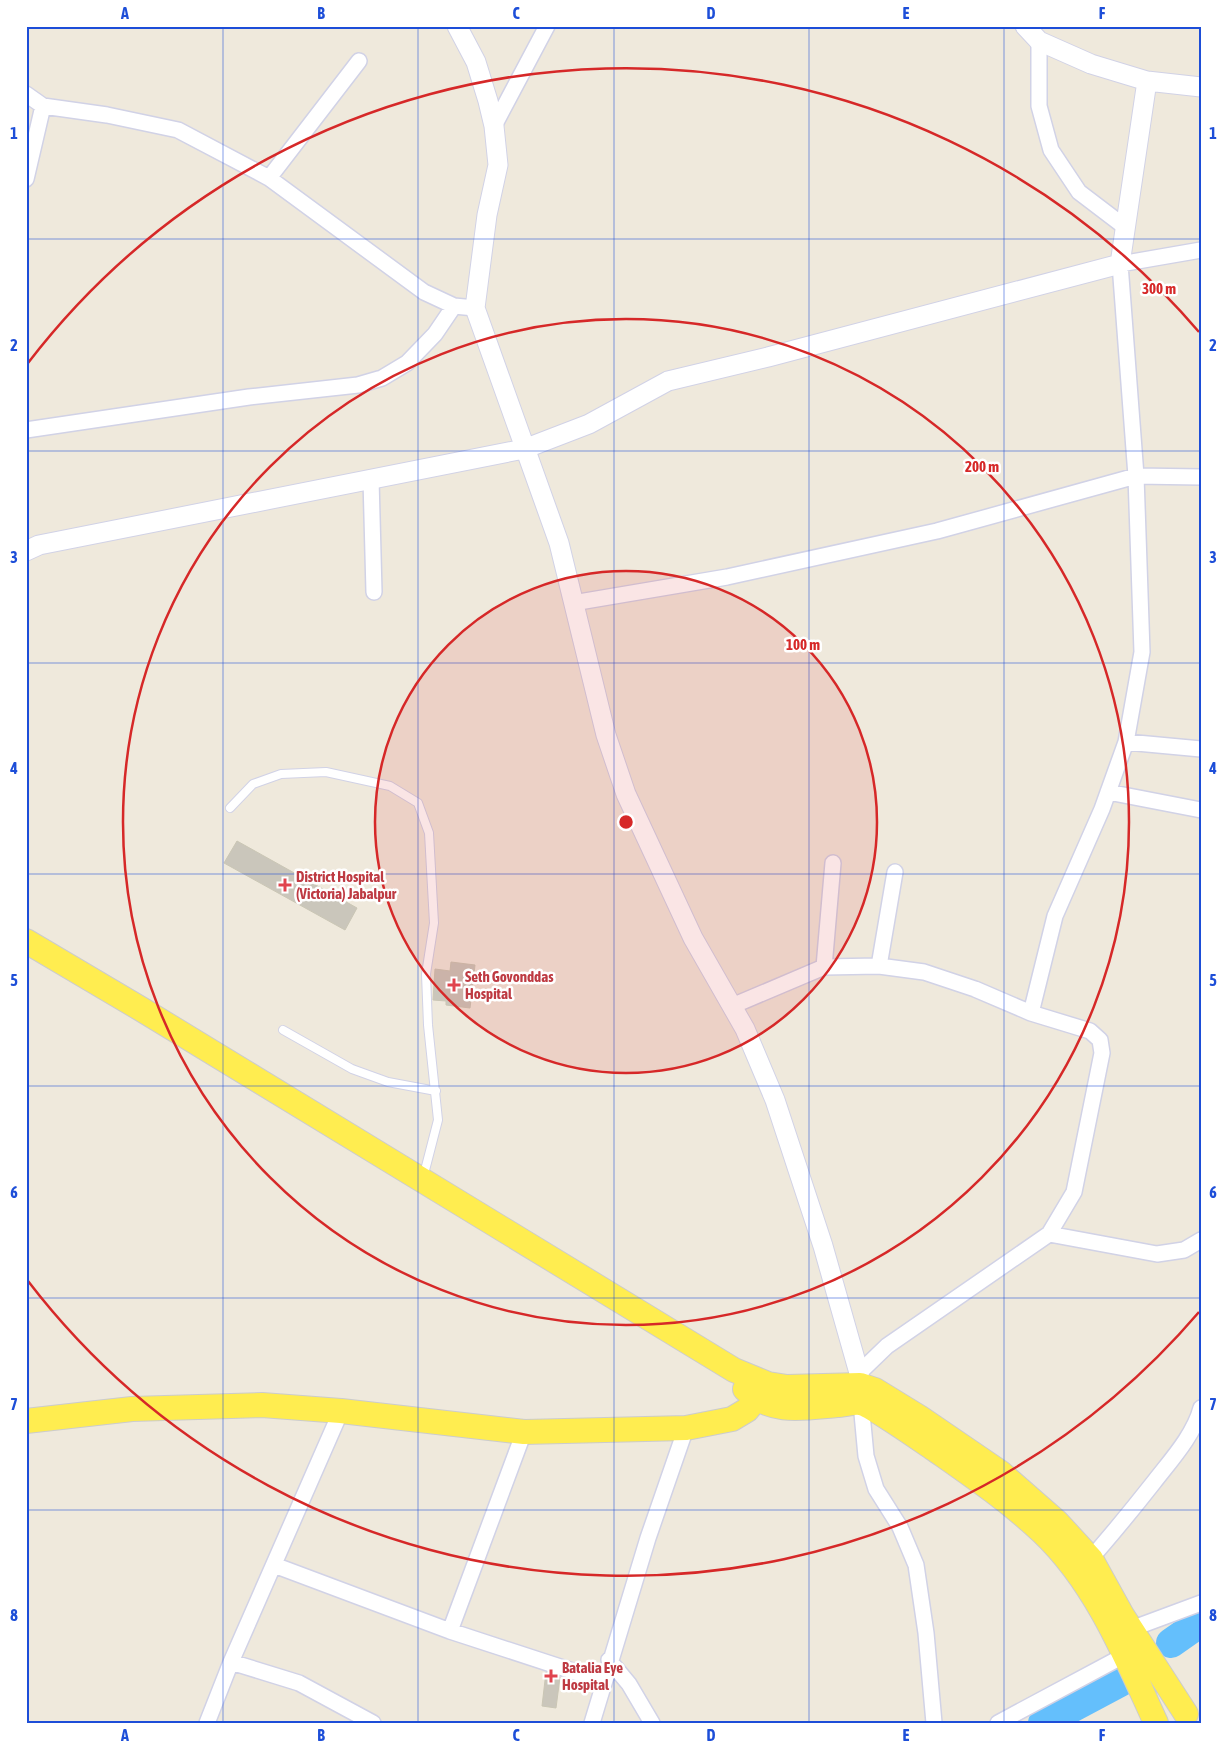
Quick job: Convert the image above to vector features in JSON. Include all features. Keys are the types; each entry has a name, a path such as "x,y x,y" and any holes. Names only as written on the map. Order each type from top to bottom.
{"main road":[{"path":"26,941 734,1370 742,1386 762,1392 776,1408 795,1409 860,1387 918,1438 1002,1497 1084,1566 1131,1629 1192,1718"},
{"path":"26,1421 132,1409 252,1405 341,1411 524,1432 686,1428 732,1419 746,1410 762,1392"},
{"path":"1084,1566 1157,1723 1170,1714 1192,1718"}],"street":[{"path":"457,26 476,62 494,126 498,165 486,215 475,308 559,543 606,734 626,794 693,938 745,1029 775,1100 823,1246 860,1387 866,1456 876,1489 900,1527 916,1565 926,1633 934,1723"},
{"path":"494,126 547,26"},
{"path":"1025,26 1039,41 1091,64 1147,81 1201,87"},
{"path":"1039,41 1039,106 1051,150 1080,192 1125,227"},
{"path":"269,178 359,61"},
{"path":"1031,1013 1055,916 1108,792 1126,742 1142,652 1136,476 1120,264 1147,81"},
{"path":"26,94 43,106 107,115 178,130 269,178 424,292 454,306 475,308"},
{"path":"26,179 43,106"},
{"path":"26,551 49,544 524,449 589,424 668,381 768,357 1120,264 1201,250"},
{"path":"26,430 249,397 358,385 382,378 407,363 435,334 454,306"},
{"path":"573,603 726,577 937,531 1136,476 1201,477"},
{"path":"371,479 374,592"},
{"path":"1126,742 1201,749"},
{"path":"1108,792 1201,810"},
{"path":"824,967 833,863"},
{"path":"879,966 895,872"},
{"path":"732,1006 824,967 879,966 924,972 975,989 1031,1013 1090,1031 1100,1040 1102,1053 1074,1192 1048,1234 894,1342 860,1387"},
{"path":"1048,1234 1157,1254 1184,1250 1201,1240"},
{"path":"1084,1566 1177,1453 1198,1417 1201,1408"},
{"path":"207,1723 231,1662 341,1411"},
{"path":"592,1723 609,1660 686,1428"},
{"path":"450,1631 524,1432"},
{"path":"274,1565 450,1631 603,1680"},
{"path":"1131,1629 1197,1607"},
{"path":"998,1723 1125,1655"},
{"path":"609,1660 629,1684 652,1723"},
{"path":"231,1662 299,1683 373,1723"}],"lane":[{"path":"230,808 253,784 281,774 326,772 390,786 418,803 429,833 434,923 426,974 428,1024 438,1120 422,1182"},
{"path":"283,1030 352,1069 388,1082 436,1092"}],"building":[{"path":"237,841 357,908 345,930 224,863"},
{"path":"451,962 475,965 470,1008 446,1005 446,1001 433,1000 435,969 450,971"},
{"path":"546,1672 560,1677 556,1708 542,1706"}],"waterway":[{"path":"1171,1643 1201,1622"},
{"path":"1043,1723 1120,1682"}],"place":[{"name":"District Hospital (Victoria) Jabalpur","path":"285,885"},
{"name":"Seth Govonddas Hospital","path":"454,985"},
{"name":"Batalia Eye Hospital","path":"551,1676"}]}
